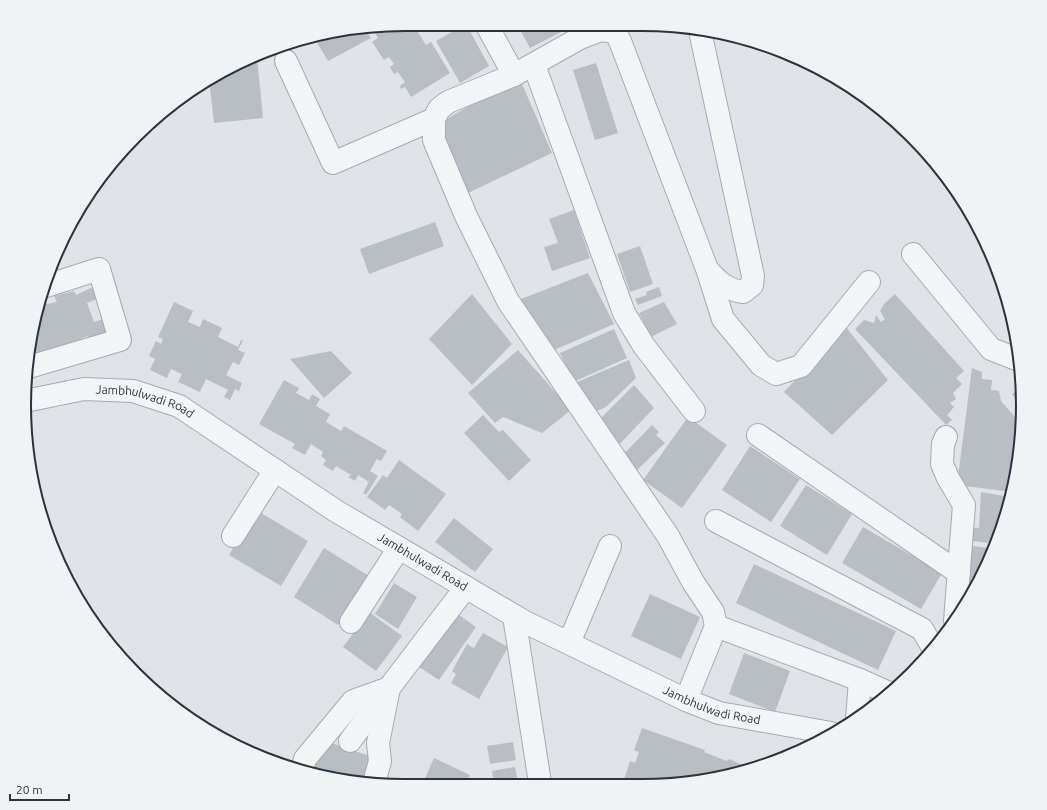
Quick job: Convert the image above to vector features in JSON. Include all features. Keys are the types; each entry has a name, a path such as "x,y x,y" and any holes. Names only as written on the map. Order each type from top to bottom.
{"street":[{"path":"490,31 514,75"},
{"path":"577,31 534,65 514,75 448,102 439,109 434,120 434,140 466,216 508,301 668,536 693,582 713,612 716,626 686,700"},
{"path":"608,31 615,32 620,41 707,269 723,319 761,365 776,374 801,366 869,282"},
{"path":"701,36 753,276 752,284 743,292 732,290 715,280 707,269"},
{"path":"286,61 333,163 434,120"},
{"path":"534,65 624,313 644,346 694,411"},
{"path":"913,254 991,349 1013,358"},
{"path":"33,366 120,340 99,269 51,284"},
{"name":"Jambhulwadi Road","path":"31,400 84,389 133,391 179,406 336,511 514,616 686,700 719,714 824,732"},
{"path":"758,435 959,573"},
{"path":"946,437 943,444 942,464 948,478 964,505 956,608"},
{"path":"233,536 275,470"},
{"path":"716,521 922,630 930,643"},
{"path":"569,643 610,546"},
{"path":"351,622 399,548"},
{"path":"350,741 466,587"},
{"path":"514,616 539,779"},
{"path":"716,626 860,680 883,691"},
{"path":"858,711 860,680"},
{"path":"303,765 305,759 353,701 389,688"},
{"path":"375,778 380,761 378,743 389,688"}],"building":[{"path":"417,31 426,45 431,42 450,73 411,97 405,87 401,89 400,86 405,82 398,72 394,74 390,67 394,64 389,57 384,60 372,42 378,38 375,33"},
{"path":"454,31 470,31 489,66 460,83 436,41"},
{"path":"521,31 563,31 530,48"},
{"path":"368,33 371,38 328,61 317,42"},
{"path":"257,61 263,118 214,123 210,86"},
{"path":"596,63 618,133 595,140 573,70"},
{"path":"519,77 552,153 466,194 438,124"},
{"path":"574,210 590,258 552,271 544,247 558,243 549,219"},
{"path":"435,222 444,246 369,274 360,249"},
{"path":"640,246 653,284 630,292 617,254"},
{"path":"588,273 614,324 552,351 521,299"},
{"path":"93,287 100,298 87,303 94,322 103,319 109,332 89,341 88,336 80,339 81,342 34,355 45,304 57,302 54,296 74,291 76,295"},
{"path":"659,287 662,296 638,305 635,299 647,295 646,292"},
{"path":"472,294 512,344 472,385 429,339"},
{"path":"895,294 964,371 956,378 962,384 953,393 956,399 950,403 954,407 947,415 952,420 946,425 855,329 864,320 874,323 876,315 881,322 885,319 880,311 884,304"},
{"path":"174,302 193,311 188,322 200,327 203,319 222,328 218,337 238,347 241,340 243,340 238,350 245,353 239,365 233,362 226,375 242,383 239,391 235,389 230,400 224,397 228,390 206,379 200,392 178,382 182,374 171,369 167,378 150,370 155,359 149,356 156,341 161,344 163,339 158,337"},
{"path":"664,302 677,324 651,337 639,313"},
{"path":"846,327 888,380 832,435 784,392"},
{"path":"614,329 627,358 573,382 560,353"},
{"path":"518,350 571,410 542,433 503,417 495,423 468,393"},
{"path":"331,351 352,373 324,398 290,359"},
{"path":"629,360 636,378 606,407 590,414 575,383"},
{"path":"972,368 982,372 982,379 992,380 991,390 999,391 1001,401 1015,418 1013,454 1006,491 957,485"},
{"path":"284,380 299,388 296,393 309,400 312,394 320,399 316,406 330,414 326,422 341,431 344,426 387,451 381,461 377,459 370,471 378,476 366,495 363,493 369,482 358,475 355,481 348,477 351,475 336,466 333,471 323,465 326,460 321,456 323,452 311,444 305,455 292,448 295,444 259,424"},
{"path":"634,385 654,408 614,450 595,424"},
{"path":"1015,392 1016,399 1012,394"},
{"path":"483,415 499,432 503,430 531,460 509,481 464,433"},
{"path":"688,417 727,445 682,508 643,480"},
{"path":"652,425 659,432 656,435 665,443 635,472 621,457"},
{"path":"750,446 800,479 771,522 722,490"},
{"path":"399,460 446,494 418,531 400,517 402,514 389,505 385,510 367,497 383,475 387,478"},
{"path":"806,485 852,514 827,555 780,526"},
{"path":"981,492 1004,496 990,543 973,541 970,527 979,528"},
{"path":"256,510 308,541 281,586 229,555"},
{"path":"454,518 493,549 475,572 435,542"},
{"path":"863,527 942,573 921,609 842,563"},
{"path":"966,545 988,548 973,578 963,575"},
{"path":"324,548 369,576 338,625 294,597"},
{"path":"754,564 896,631 878,670 736,603"},
{"path":"967,577 972,579 964,595"},
{"path":"394,583 417,597 398,629 375,614"},
{"path":"650,594 700,617 681,659 631,636"},
{"path":"369,612 402,636 376,671 343,647"},
{"path":"455,612 476,627 439,680 416,665"},
{"path":"483,633 508,647 479,699 451,683 456,674 452,671 467,644 474,648"},
{"path":"744,653 790,671 775,712 729,694"},
{"path":"642,728 705,750 704,752 727,761 729,759 743,765 691,776 624,779 630,761 635,763 639,752 634,750"},
{"path":"322,740 370,756 366,769 368,770 365,777 332,772 314,767"},
{"path":"513,742 516,760 490,764 487,746"},
{"path":"434,758 470,775 468,779 425,779"},
{"path":"515,767 517,779 493,779 492,771"}]}
